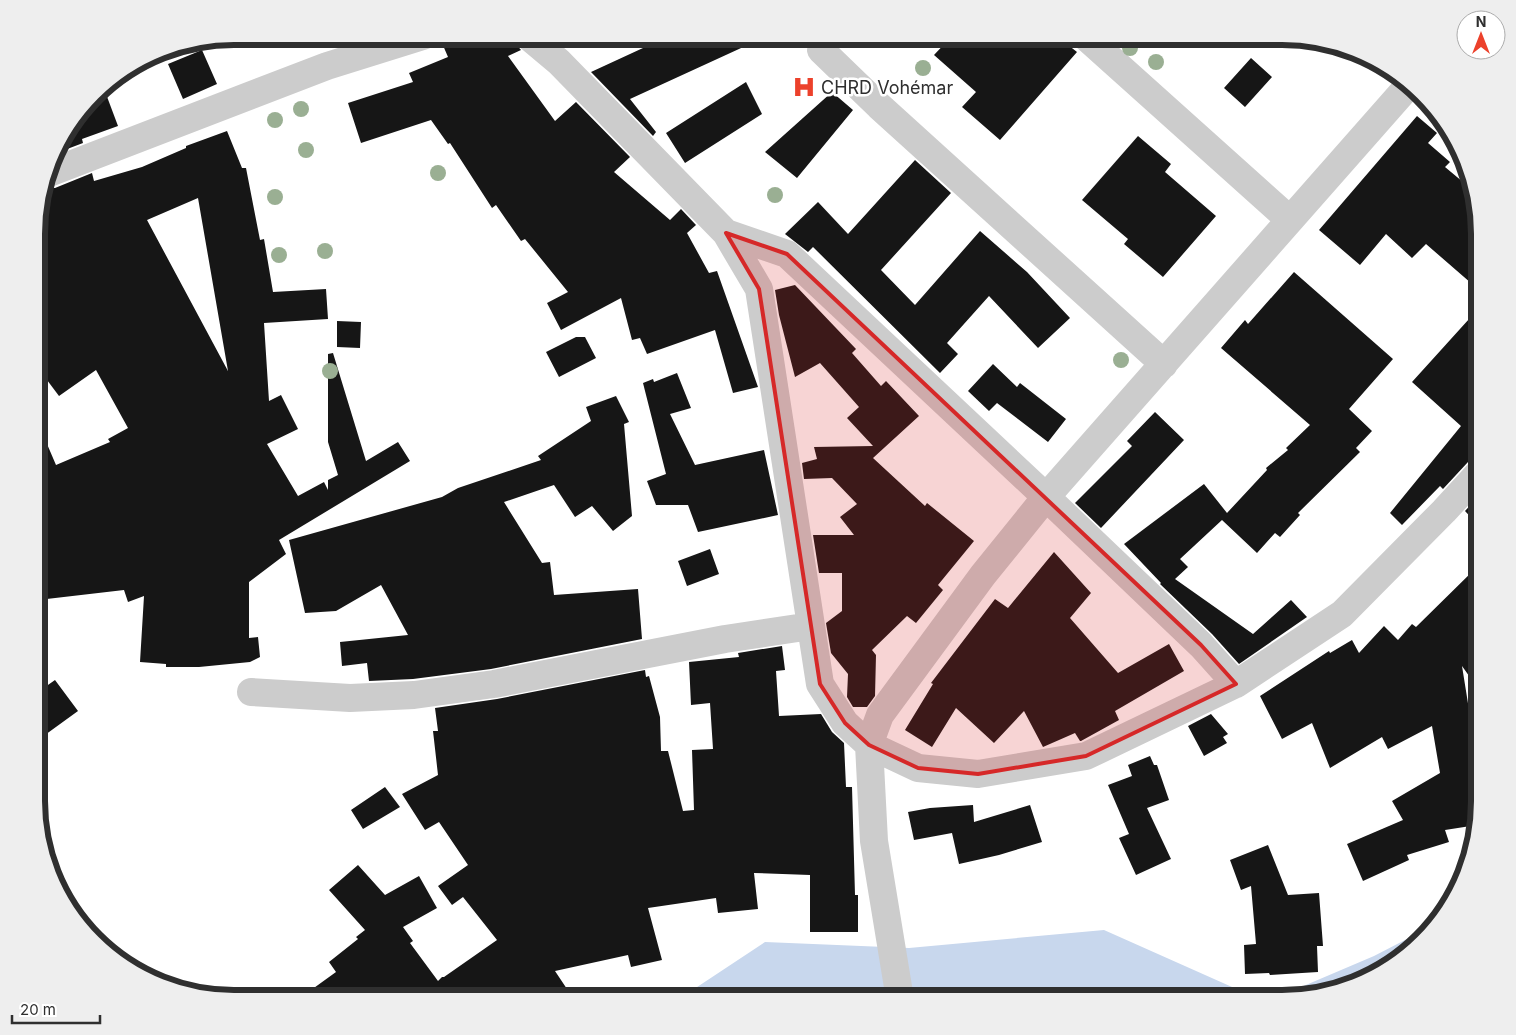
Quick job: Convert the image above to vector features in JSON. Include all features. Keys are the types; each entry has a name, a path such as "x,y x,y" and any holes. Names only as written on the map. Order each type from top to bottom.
{"street":[{"path":"56,170 327,66 394,45"},
{"path":"539,45 560,62 726,233 759,289 820,684 845,723 869,745 918,768 978,774 1086,756 1236,684 1342,614 1471,482"},
{"path":"824,45 821,50 879,106 1164,364"},
{"path":"1095,45 1290,220"},
{"path":"899,990 874,841 869,745 880,715 983,575 1046,497 1405,90"},
{"path":"726,233 787,254 1201,645 1236,684"},
{"path":"250,692 350,698 414,695 494,684 725,639 811,626"}],"highlighted area":[{"path":"726,233 787,254 1201,645 1236,684 1086,756 978,774 918,768 869,745 845,723 820,684 759,289"}],"water":[{"path":"1104,930 1239,990 693,990 765,942 909,948"},
{"path":"1417,934 1397,951 1366,971 1331,984 1294,990 1374,956"}],"building":[{"path":"443,45 517,45 521,50 508,56 555,121 576,102 630,157 614,172 670,220 681,209 696,225 687,233 709,273 717,271 758,387 733,393 715,330 647,354 640,338 632,340 621,298 561,330 547,303 568,292 525,239 521,241 496,205 492,208 450,143 448,144 431,120 361,143 348,103 413,82 409,73 448,57"},
{"path":"650,45 747,45 630,99 656,132 653,136 591,72"},
{"path":"943,45 1068,45 1077,52 1000,140 962,107 976,92 934,55"},
{"path":"202,50 217,84 183,99 168,64"},
{"path":"1251,58 1272,77 1245,107 1224,88"},
{"path":"746,82 762,114 685,163 666,133"},
{"path":"832,92 853,110 797,178 765,152"},
{"path":"106,94 118,126 82,139 83,143 64,150 84,119"},
{"path":"1417,116 1437,133 1428,143 1450,162 1445,167 1465,185 1471,222 1471,283 1426,244 1412,258 1386,234 1360,265 1319,230"},
{"path":"227,131 242,168 246,168 260,240 264,239 273,292 326,289 328,319 264,323 269,401 281,395 298,429 267,444 298,496 324,482 328,490 328,480 338,475 328,442 328,354 333,353 366,461 398,442 410,461 279,540 286,554 249,582 249,638 258,637 260,657 250,662 199,667 166,667 166,664 140,662 144,596 128,602 124,590 45,599 45,439 56,465 110,442 108,439 128,428 96,370 59,396 45,377 45,222 51,188 55,188 92,173 94,181 142,167 186,148 186,146","holes":["198,198 228,371 147,220"]},
{"path":"1138,136 1171,164 1165,172 1216,216 1163,277 1124,244 1128,239 1082,200"},
{"path":"915,160 951,193 881,270 915,305 980,231 1027,272 1070,318 1038,348 989,296 947,343 958,354 940,373 813,247 808,252 785,234 818,202 848,234"},
{"path":"1294,272 1393,359 1349,409 1372,431 1356,448 1360,452 1298,513 1300,515 1280,537 1275,533 1257,553 1222,520 1180,559 1188,567 1175,579 1253,634 1291,600 1307,617 1239,664 1212,634 1160,584 1124,544 1204,484 1227,513 1267,470 1266,468 1288,450 1286,448 1310,425 1221,348 1245,320 1248,324"},
{"path":"795,285 856,349 852,353 881,386 886,381 919,416 873,458 925,506 927,503 974,541 938,585 943,590 916,623 907,616 872,650 876,655 875,696 867,707 853,707 847,697 848,674 831,653 826,623 842,611 842,573 819,573 813,535 854,535 840,517 857,504 832,478 804,479 802,463 817,459 814,447 873,446 847,418 859,407 820,363 795,377 779,315 775,290"},
{"path":"1471,317 1471,460 1443,489 1440,486 1402,525 1390,513 1461,426 1412,382"},
{"path":"337,321 361,322 360,348 337,347"},
{"path":"576,337 585,337 596,358 559,377 546,352"},
{"path":"993,364 1017,387 1020,383 1066,419 1048,442 997,403 989,411 968,391"},
{"path":"677,373 691,408 670,414 695,465 764,450 778,515 698,532 688,505 656,505 647,481 666,474 643,383 653,379 654,382"},
{"path":"616,396 629,422 624,424 632,516 613,531 592,506 575,517 554,485 504,502 542,563 550,562 554,595 638,589 642,639 491,669 413,679 369,681 367,663 342,666 340,642 408,635 381,585 336,611 305,613 289,540 442,497 458,488 541,460 538,456 591,421 586,407"},
{"path":"1155,412 1184,440 1101,528 1075,503 1132,446 1127,441"},
{"path":"1471,505 1471,517 1465,511"},
{"path":"710,549 719,574 687,586 678,561"},
{"path":"1054,552 1091,593 1070,618 1118,673 1169,644 1184,671 1115,711 1119,720 1081,741 1075,733 1043,747 1024,711 994,743 956,708 932,747 905,730 933,684 931,683 995,599 1008,608"},
{"path":"1471,573 1471,679 1462,666 1471,722 1471,813 1469,826 1445,830 1449,842 1407,855 1409,860 1363,881 1347,844 1403,820 1392,801 1440,773 1432,726 1388,749 1382,737 1330,768 1312,723 1282,739 1260,696 1329,651 1330,653 1352,640 1359,653 1384,626 1398,640 1412,624 1416,627"},
{"path":"782,646 785,670 776,671 779,716 821,714 832,732 844,743 846,787 852,787 855,895 858,895 858,932 810,932 810,875 754,873 758,909 718,913 716,898 648,908 662,960 631,967 628,955 555,971 568,990 311,990 336,972 329,962 358,939 356,937 365,930 329,890 358,865 385,895 419,876 437,908 403,927 413,941 410,943 438,981 497,940 463,897 452,905 438,886 468,865 439,822 425,830 402,794 438,775 433,731 438,731 435,708 497,699 645,670 646,677 649,676 660,717 661,751 668,751 683,811 694,810 692,750 713,749 710,703 691,705 689,662 739,657 738,653"},
{"path":"55,680 78,711 45,735 45,687"},
{"path":"1211,714 1228,734 1223,737 1227,743 1204,756 1188,726"},
{"path":"1150,756 1154,765 1157,765 1169,800 1147,808 1171,859 1136,875 1119,838 1129,834 1108,785 1132,776 1128,765"},
{"path":"385,787 400,807 363,829 351,810"},
{"path":"973,805 974,822 1030,805 1042,842 999,855 959,864 952,833 914,840 908,812 930,808"},
{"path":"1268,845 1288,895 1319,893 1323,946 1317,946 1318,972 1270,975 1269,973 1245,974 1244,945 1256,944 1251,886 1241,890 1230,860"}],"place":[{"name":"CHRD Vohémar","path":"804,87"}]}
